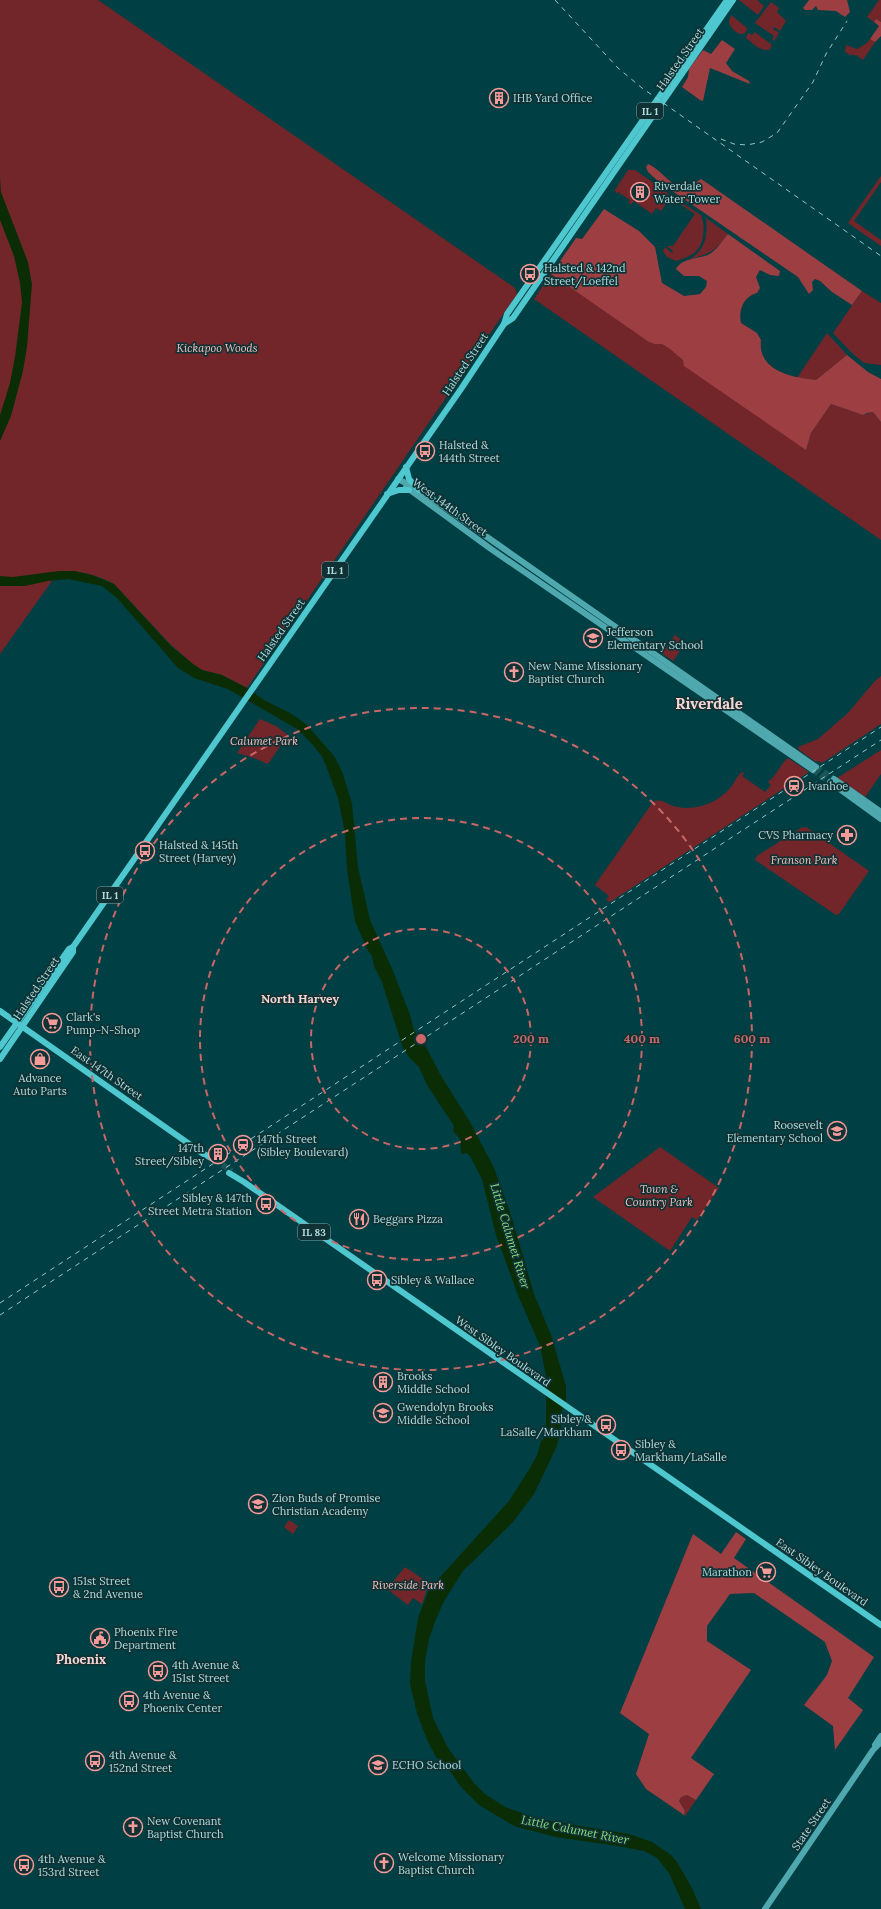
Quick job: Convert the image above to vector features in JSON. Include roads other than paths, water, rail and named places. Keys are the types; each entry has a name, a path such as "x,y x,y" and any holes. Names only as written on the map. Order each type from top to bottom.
{"main road":[{"name":"Halsted Street","path":"722,11 727,0"},
{"name":"Halsted Street","path":"0,1047 20,1024 68,960 73,952 73,947 504,324 513,318 582,213 722,11 733,0"},
{"path":"406,467 410,480 419,490"},
{"path":"387,494 399,490 409,490"},
{"name":"East 147th Street","path":"0,1011 214,1161"},
{"name":"Halsted Street","path":"0,1059 20,1024"},
{"name":"West Sibley Boulevard","path":"231,1172 752,1536"},
{"name":"East Sibley Boulevard","path":"752,1536 881,1624"}],"street":[{"name":"West 144th Street","path":"398,479 419,490 814,769 488,546 409,490 398,479"},
{"path":"881,812 832,781 881,819"},
{"name":"State Street","path":"874,1750 874,1746 881,1736"},
{"name":"State Street","path":"765,1909 881,1742"}],"water":[{"path":"0,178 1,192 28,262 32,284 27,347 23,371 11,416 0,441 0,415 10,383 22,302 20,283 14,256 0,220"},
{"name":"Little Calumet River","path":"59,571 75,571 92,575 114,584 171,646 193,664 202,670 222,675 247,688 264,700 292,714 307,725 334,756 342,771 352,804 358,867 370,920 393,971 410,1015 414,1030 424,1043 440,1074 470,1122 494,1168 511,1215 534,1294 551,1335 566,1386 566,1400 560,1415 561,1428 557,1446 534,1494 513,1522 463,1571 444,1601 436,1619 429,1639 425,1661 425,1681 433,1718 448,1748 474,1783 485,1794 505,1807 538,1819 629,1834 652,1842 671,1855 677,1862 692,1888 701,1909 685,1909 669,1873 658,1859 644,1851 556,1837 514,1826 479,1805 461,1787 450,1771 436,1757 427,1740 417,1713 410,1684 411,1662 418,1618 428,1592 432,1586 509,1501 537,1455 541,1441 543,1440 546,1423 546,1376 540,1346 518,1295 496,1235 482,1179 470,1156 467,1153 461,1154 460,1139 453,1131 454,1126 427,1085 419,1067 408,1056 403,1048 382,982 374,966 372,956 367,949 355,921 347,869 345,833 338,798 323,758 313,745 297,729 228,689 194,678 178,668 117,598 102,586 68,579 48,581 25,586 0,586 0,576 13,577"}],"tunnel":[{"path":"816,767 834,779"},
{"path":"813,770 830,782"},
{"path":"215,1160 232,1171"}],"railway":[{"path":"555,0 618,68 642,88 881,256"},
{"path":"721,139 734,144 747,145 762,142 777,133 813,82 826,54 847,21"},
{"path":"0,1303 881,727"},
{"path":"0,1315 881,740"}],"place":[{"name":"IHB Yard Office","path":"499,98"},
{"name":"Riverdale Water Tower","path":"640,192"},
{"name":"Halsted & 142nd Street/Loeffel","path":"530,274"},
{"name":"Halsted & 144th Street","path":"425,451"},
{"name":"Jefferson Elementary School","path":"593,638"},
{"name":"New Name Missionary Baptist Church","path":"514,672"},
{"name":"Ivanhoe","path":"794,786"},
{"name":"CVS Pharmacy","path":"847,835"},
{"name":"Halsted & 145th Street (Harvey)","path":"145,851"},
{"name":"Clark's Pump-N-Shop","path":"52,1023"},
{"name":"Advance Auto Parts","path":"40,1059"},
{"name":"Roosevelt Elementary School","path":"837,1131"},
{"name":"147th Street (Sibley Boulevard)","path":"243,1145"},
{"name":"147th Street/Sibley","path":"218,1154"},
{"name":"Sibley & 147th Street Metra Station","path":"266,1204"},
{"name":"Beggars Pizza","path":"359,1219"},
{"name":"Sibley & Wallace","path":"377,1280"},
{"name":"Brooks Middle School","path":"383,1382"},
{"name":"Gwendolyn Brooks Middle School","path":"383,1413"},
{"name":"Sibley & LaSalle/Markham","path":"606,1425"},
{"name":"Sibley & Markham/LaSalle","path":"621,1450"},
{"name":"Zion Buds of Promise Christian Academy","path":"258,1504"},
{"name":"Marathon","path":"766,1572"},
{"name":"151st Street & 2nd Avenue","path":"59,1587"},
{"name":"Phoenix Fire Department","path":"100,1638"},
{"name":"4th Avenue & 151st Street","path":"158,1671"},
{"name":"4th Avenue & Phoenix Center","path":"129,1701"},
{"name":"4th Avenue & 152nd Street","path":"95,1761"},
{"name":"ECHO School","path":"378,1765"},
{"name":"New Covenant Baptist Church","path":"133,1827"},
{"name":"Welcome Missionary Baptist Church","path":"384,1863"},
{"name":"4th Avenue & 153rd Street","path":"24,1865"}],"district":[{"name":"Riverdale","path":"709,704"},
{"name":"North Harvey","path":"300,999"},
{"name":"Phoenix","path":"81,1659"}],"park label":[{"name":"Kickapoo Woods","path":"217,348"},
{"name":"Calumet Park","path":"264,741"},
{"name":"Franson Park","path":"804,860"},
{"name":"Town & Country Park","path":"659,1195"},
{"name":"Riverside Park","path":"408,1585"}]}
